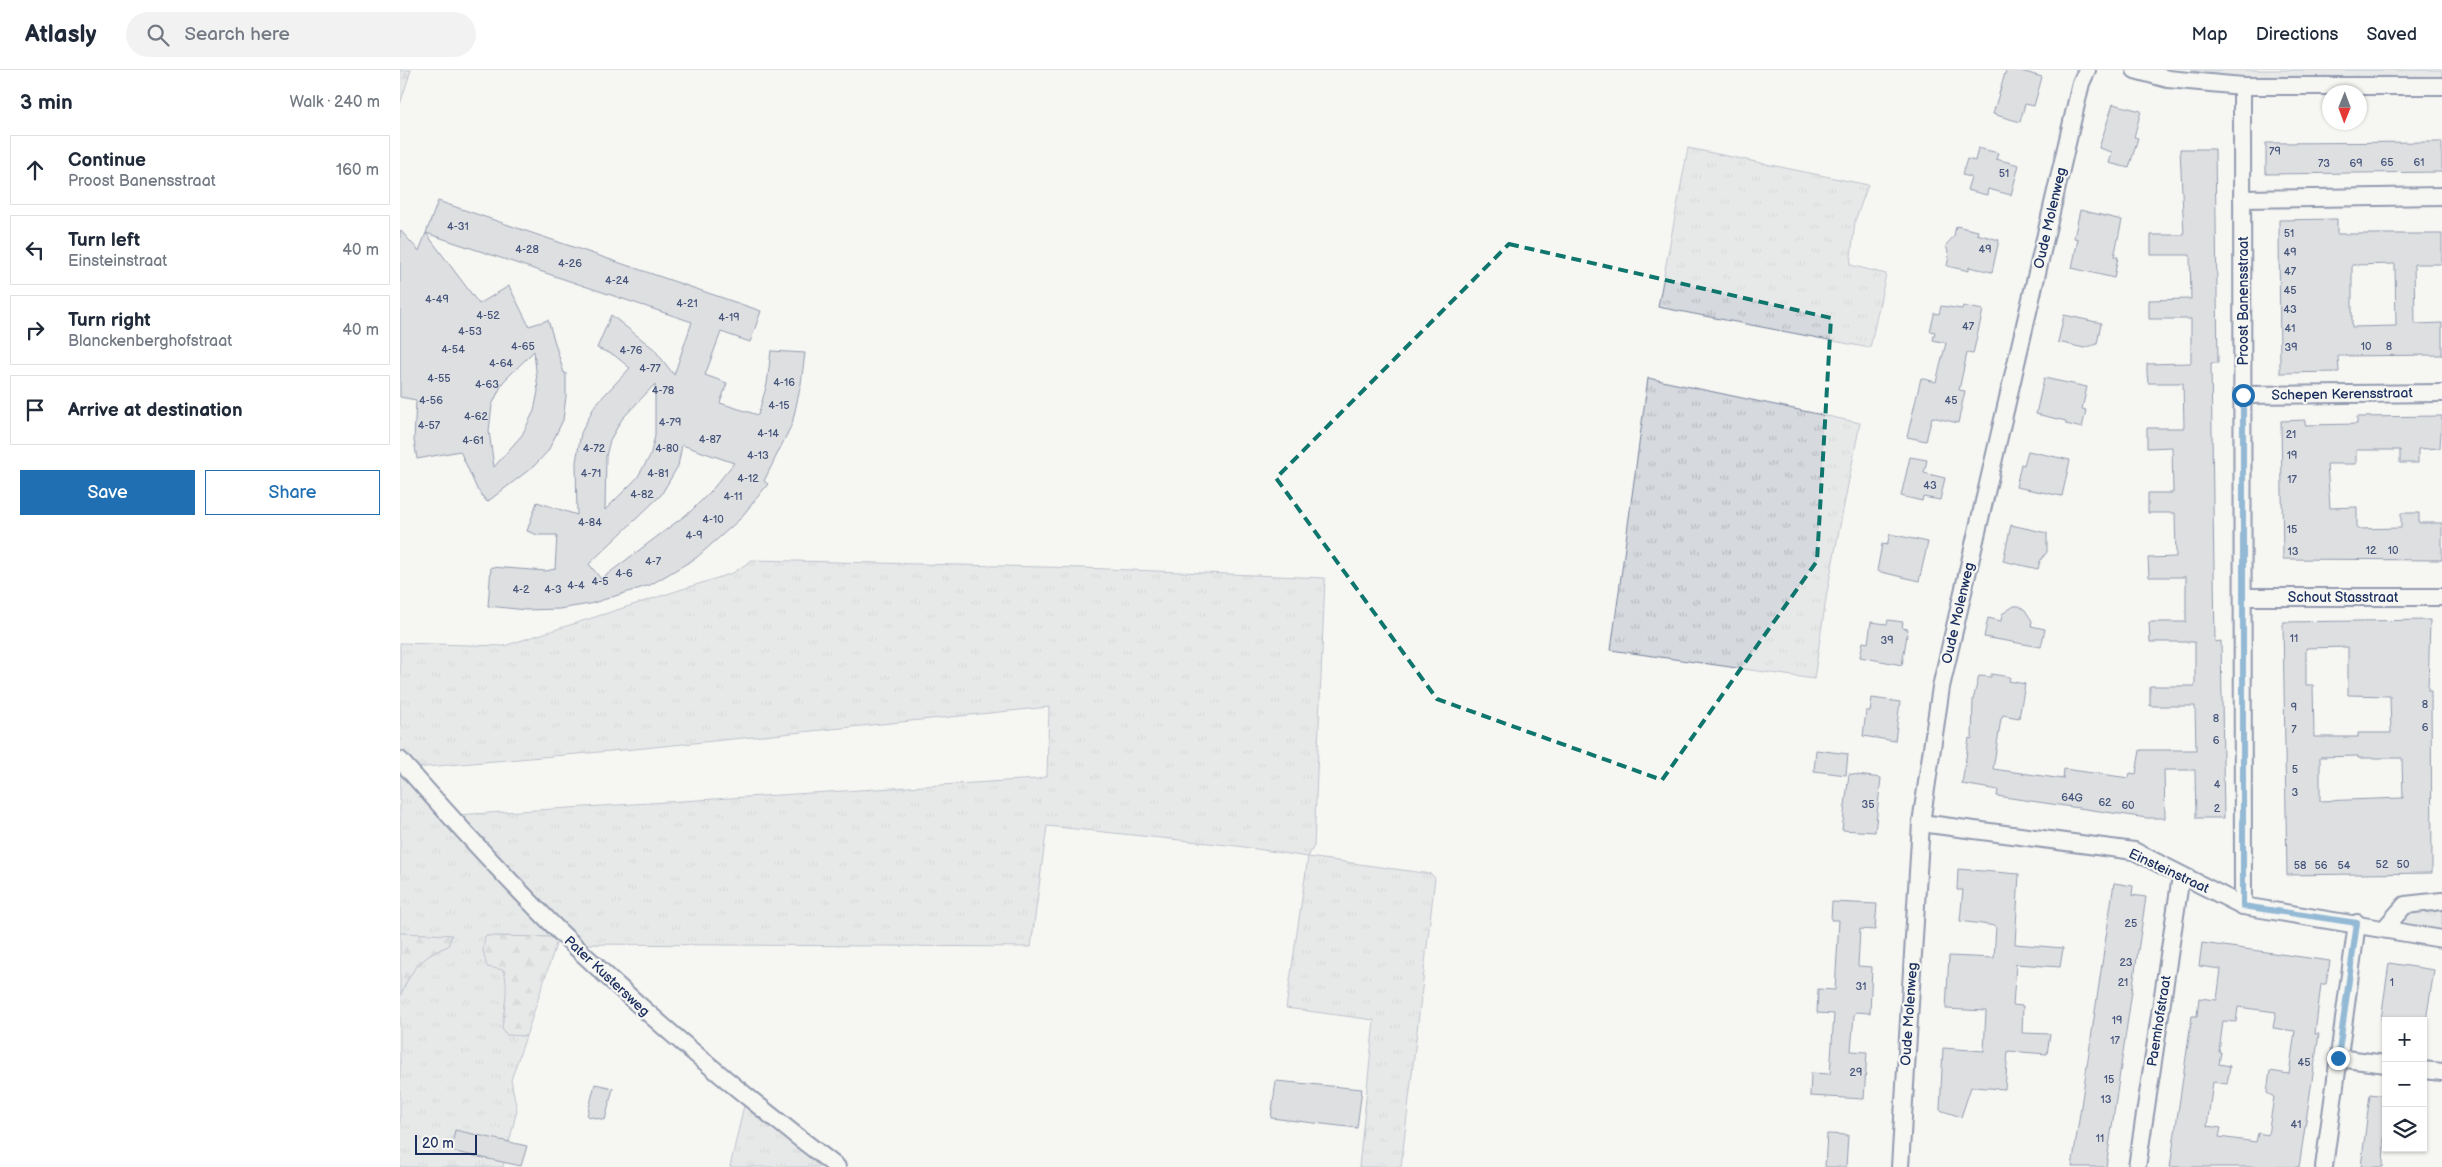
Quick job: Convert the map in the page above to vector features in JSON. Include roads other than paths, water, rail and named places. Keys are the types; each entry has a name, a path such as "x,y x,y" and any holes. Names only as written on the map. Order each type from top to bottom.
{"street":[{"name":"Oude Molenweg","path":"1900,1167 1921,823 1941,687 2081,83 2087,70"},
{"path":"2135,70 2242,86 2442,86"},
{"name":"Proost Banensstraat","path":"2242,86 2243,906"},
{"path":"2242,199 2442,196"},
{"name":"Schepen Kerensstraat","path":"2243,395 2442,393"},
{"name":"Schout Stasstraat","path":"2244,597 2442,596"},
{"name":"Pater Kustersweg","path":"400,760 479,849 560,932 671,1034 837,1167"},
{"name":"Einsteinstraat","path":"1921,823 2134,851 2243,906 2442,938"},
{"name":"Paemhofstraat","path":"2138,1167 2181,876"},
{"path":"2384,929 2405,905 2442,901"},
{"path":"2324,1167 2357,923"},
{"path":"2338,1058 2382,1064"},
{"path":"2427,1070 2442,1072"}]}
